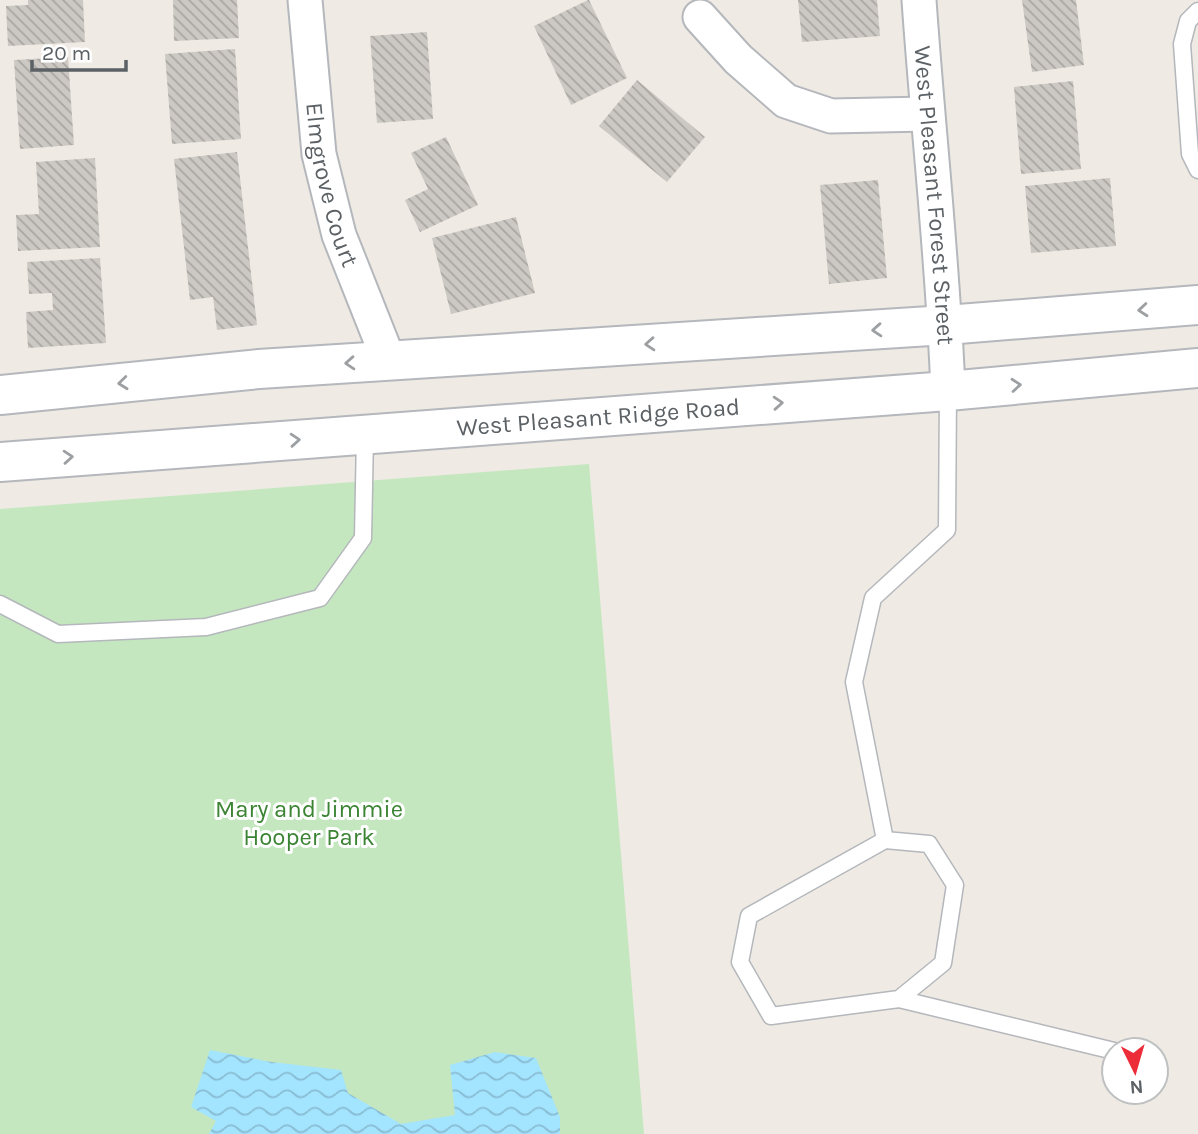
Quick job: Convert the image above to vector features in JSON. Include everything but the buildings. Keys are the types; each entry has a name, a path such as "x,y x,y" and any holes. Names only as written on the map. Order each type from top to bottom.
{"street":[{"name":"Elmgrove Court","path":"305,0 319,154 339,235 389,361"},
{"name":"West Pleasant Forest Street","path":"919,0 946,326 948,391"},
{"path":"700,16 738,59 786,101 831,116 927,114"},
{"path":"0,395 258,369 946,326 1198,305"},
{"name":"West Pleasant Ridge Road","path":"0,462 948,391 1198,368"}],"lane":[{"path":"1198,10 1188,21 1182,44 1190,154 1198,170"},
{"path":"885,840 854,682 873,598 947,530 948,391"},
{"path":"0,604 58,634 206,627 320,598 363,538 365,434"},
{"path":"899,999 943,963 955,885 929,844 885,840 749,916 740,962 771,1016 899,999 1100,1048"}],"green space":[{"name":"Mary and Jimmie Hooper Park","path":"589,464 644,1134 0,1134 0,509"}],"water":[{"path":"210,1050 271,1062 341,1070 348,1093 401,1124 455,1115 450,1065 495,1052 536,1058 560,1117 560,1134 209,1134 216,1121 191,1107"}]}
